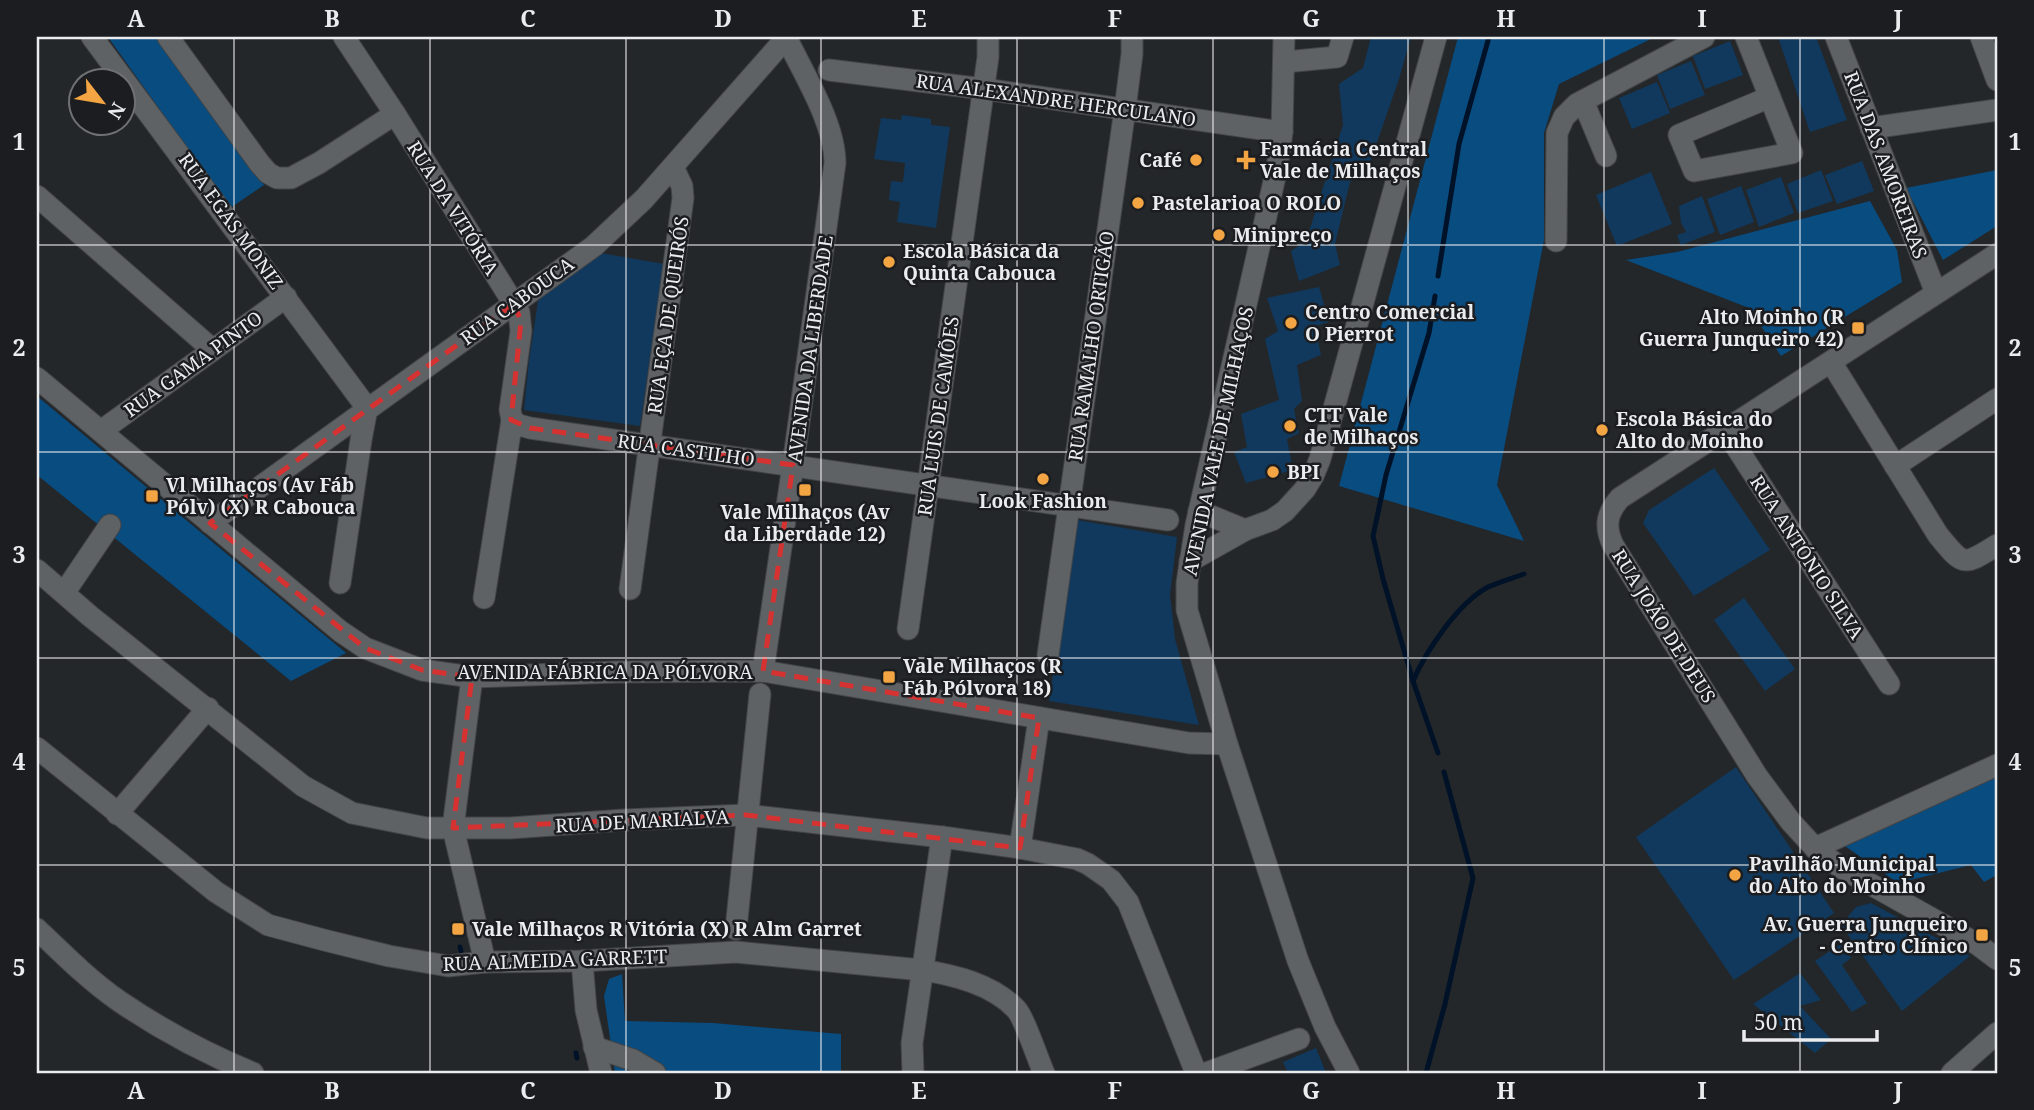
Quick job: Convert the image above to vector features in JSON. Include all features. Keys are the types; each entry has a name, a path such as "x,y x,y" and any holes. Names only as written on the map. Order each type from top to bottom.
{"street":[{"name":"RUA EGAS MONIZ","path":"92,37 368,408"},
{"path":"169,37 260,164 277,178 291,178 319,163 395,114"},
{"name":"RUA DA VITÓRIA","path":"344,37 519,312 521,321 510,410 512,419 484,598"},
{"name":"RUA CABOUCA","path":"210,523 594,246 644,199 786,37"},
{"name":"AVENIDA DA LIBERDADE","path":"762,671 833,184 835,150 828,125 786,37"},
{"name":"RUA LUIS DE CAMÕES","path":"908,629 984,89 988,37"},
{"name":"RUA RAMALHO ORTIGÃO","path":"1048,656 1125,109 1132,37"},
{"name":"AVENIDA VALE DE MILHAÇOS","path":"1284,37 1282,132 1277,168 1199,511 1187,583 1187,610 1227,744 1298,961 1325,1027 1349,1073"},
{"path":"1285,62 1338,57 1343,37"},
{"path":"1190,561 1245,530 1272,520 1296,501 1313,476 1320,459 1436,37"},
{"path":"1556,242 1558,133 1564,117 1583,101 1704,37"},
{"path":"1746,37 1770,97 1792,153 1694,171 1679,135 1770,97"},
{"name":"RUA DAS AMOREIRAS","path":"1836,37 1936,293"},
{"path":"1982,37 1997,80"},
{"name":"RUA ALEXANDRE HERCULANO","path":"829,70 984,89 1282,132"},
{"path":"1583,101 1606,156"},
{"path":"1871,128 1997,110"},
{"name":"RUA EÇA DE QUEIRÓS","path":"630,589 683,198 682,186 673,167"},
{"path":"37,196 213,350"},
{"name":"RUA JOÃO DE DEUS","path":"1997,254 1620,498 1608,516 1609,536 1757,776 1791,822 1815,848 1859,879 1977,944 1997,959"},
{"name":"RUA GAMA PINTO","path":"101,431 286,297"},
{"path":"1831,362 1938,535 1955,555 1962,561 1970,561 1997,545"},
{"name":"AVENIDA FÁBRICA DA PÓLVORA","path":"37,378 340,631 365,649 422,670 472,677 762,671 1189,743 1227,744"},
{"path":"1895,466 1997,399"},
{"path":"340,583 368,408"},
{"name":"RUA CASTILHO","path":"512,419 519,425 530,428 1168,520"},
{"name":"RUA ANTÓNIO SILVA","path":"1726,431 1889,684"},
{"path":"1199,511 1245,530"},
{"path":"64,593 110,525"},
{"name":"RUA DE MARIALVA","path":"37,570 90,616 303,786 352,813 427,828 510,828 747,815 1020,848 1062,855 1088,864 1120,890 1135,916 1196,1073"},
{"path":"472,677 453,828 485,962"},
{"path":"736,929 760,694"},
{"path":"117,814 208,708"},
{"path":"1020,848 1039,718"},
{"name":"RUA ALMEIDA GARRETT","path":"37,748 216,892 268,925 389,956 448,966 485,962 582,961 736,952 945,973 990,989 1017,1010 1044,1073"},
{"path":"1815,848 1997,765"},
{"path":"913,1073 912,1042 942,837"},
{"path":"37,929 81,971 119,1001 201,1048 253,1073"},
{"path":"582,961 586,1010 601,1073"},
{"path":"1952,1073 1997,1033"},
{"path":"1206,1073 1299,1039"},
{"path":"594,1046 633,1060 655,1073"}],"highlighted area":[{"path":"514,304 521,321 511,420 530,428 793,465 763,671 1039,718 1020,848 746,815 453,828 472,677 422,670 365,648 210,523"}],"shaded area":[{"path":"108,37 156,37 264,185 230,208 136,76 136,66 129,66"},
{"path":"1458,37 1655,37 1559,84 1544,133 1544,240 1497,485 1524,541 1339,486"},
{"path":"1997,170 1997,226 1943,260 1906,188"},
{"path":"1870,201 1897,250 1902,282 1781,356 1749,308 1626,260 1677,252"},
{"path":"37,396 346,653 291,681 37,475"},
{"path":"1997,769 1997,875 1984,882 1971,865 1898,883 1832,837"},
{"path":"622,974 625,1021 713,1023 841,1034 841,1073 615,1073 604,996 609,979"}],"building":[{"path":"1371,37 1411,37 1366,174 1350,182 1335,244 1340,265 1299,281 1291,251 1306,241 1343,125 1339,84 1363,68"},
{"path":"1778,37 1816,37 1847,120 1810,132"},
{"path":"1730,41 1743,75 1705,89 1693,56"},
{"path":"1691,61 1705,95 1670,109 1657,75"},
{"path":"1657,82 1670,113 1632,129 1619,98"},
{"path":"902,115 931,119 931,125 950,127 936,228 897,222 900,202 889,200 891,181 903,182 905,163 874,159 881,118 901,120"},
{"path":"1862,161 1874,191 1837,204 1825,175"},
{"path":"1821,170 1833,201 1798,213 1787,184"},
{"path":"1651,172 1672,224 1617,246 1596,195"},
{"path":"1781,177 1794,213 1759,227 1746,190"},
{"path":"1741,186 1754,222 1720,235 1707,199"},
{"path":"1702,196 1715,232 1681,245 1677,235 1686,232 1681,223 1679,206"},
{"path":"595,252 664,264 640,426 524,410 538,301"},
{"path":"1319,287 1329,322 1315,326 1321,355 1297,365 1302,401 1294,409 1299,433 1287,439 1293,470 1246,483 1234,452 1247,447 1241,414 1279,400 1265,339 1278,331 1267,298"},
{"path":"1714,468 1770,550 1694,596 1643,523 1649,510"},
{"path":"1077,520 1177,537 1170,595 1175,639 1199,725 1049,701"},
{"path":"1744,598 1795,669 1765,691 1714,620"},
{"name":"Pavilhão Municipal do Alto do Moinho","path":"1736,767 1834,913 1734,980 1636,837"},
{"path":"1871,903 1970,956 1902,1011 1841,925 1856,907"},
{"path":"1842,943 1851,958 1842,965 1867,1003 1852,1012 1815,961"},
{"path":"1800,973 1821,1000 1800,1006 1831,1039 1815,1053 1753,1004"},
{"path":"1316,1048 1326,1073 1288,1073 1283,1062"}],"waterway":[{"path":"1438,276 1459,144 1489,37"},
{"path":"1435,296 1429,333 1386,475 1373,536 1413,681 1438,753"},
{"path":"1413,681 1435,642 1465,604 1488,587 1524,574"},
{"path":"1426,1073 1445,1004 1473,878 1444,772"},
{"path":"460,947 461,951"},
{"path":"576,1053 577,1058"}],"place":[{"name":"Café","path":"1196,160"},
{"name":"Farmácia Central Vale de Milhaços","path":"1246,160"},
{"name":"Pastelarioa O ROLO","path":"1138,203"},
{"name":"Minipreço","path":"1219,235"},
{"name":"Escola Básica da Quinta Cabouca","path":"889,262"},
{"name":"Centro Comercial O Pierrot","path":"1291,323"},
{"name":"Alto Moinho (R Guerra Junqueiro 42)","path":"1858,328"},
{"name":"CTT Vale de Milhaços","path":"1290,426"},
{"name":"Escola Básica do Alto do Moinho","path":"1602,430"},
{"name":"BPI","path":"1273,472"},
{"name":"Look Fashion","path":"1043,479"},
{"name":"Vale Milhaços (Av da Liberdade 12)","path":"805,490"},
{"name":"Vl Milhaços (Av Fáb Pólv) (X) R Cabouca","path":"152,496"},
{"name":"Vale Milhaços (R Fáb Pólvora 18)","path":"889,677"},
{"name":"Pavilhão Municipal do Alto do Moinho","path":"1735,875"},
{"name":"Vale Milhaços R Vitória (X) R Alm Garret","path":"458,929"},
{"name":"Av. Guerra Junqueiro - Centro Clínico","path":"1982,935"}]}
